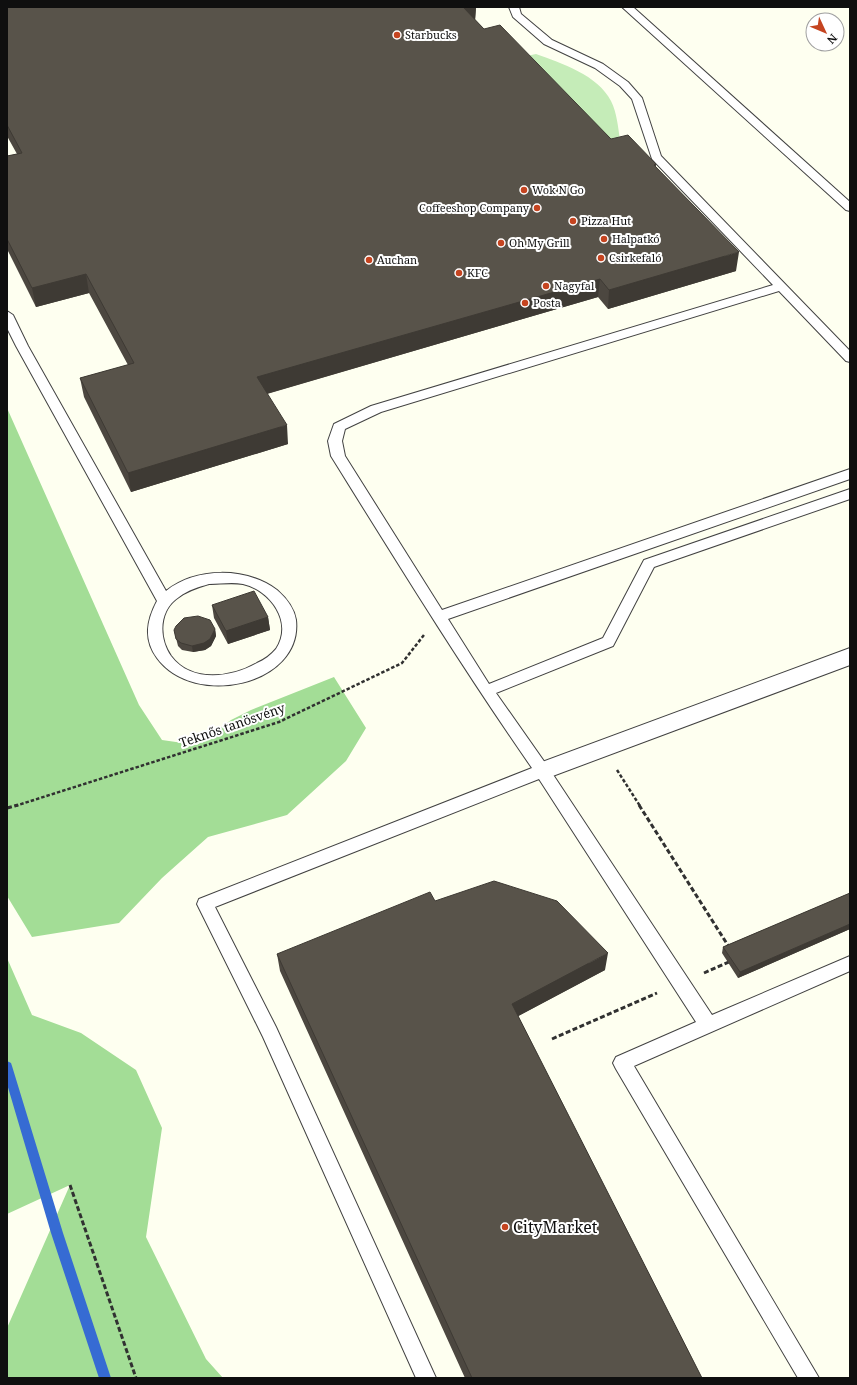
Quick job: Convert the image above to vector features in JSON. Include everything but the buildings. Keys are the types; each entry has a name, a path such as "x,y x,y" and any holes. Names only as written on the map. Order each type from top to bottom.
{"street":[{"path":"542,771 850,656"}],"lane":[{"path":"514,7 516,15 548,42 599,66 624,84 637,98 656,157 850,358"},
{"path":"627,7 850,208"},
{"path":"708,1025 542,771 486,692 438,617 338,456 335,441 338,428 376,409 780,287"},
{"path":"7,315 22,346 164,601"},
{"path":"438,617 850,474"},
{"path":"486,692 608,642 649,564 850,494"},
{"path":"209,579 244,579 268,590 286,609 289,626 285,647 274,660 255,672 229,680 203,680 180,674 164,660 155,641 155,621 164,601 181,589 209,579"},
{"path":"426,1378 270,1033 205,904 542,771"},
{"path":"809,1378 622,1063 850,963"}],"path":[{"name":"Teknős tanösvény","path":"7,808 279,722 402,663 438,617"},
{"path":"614,766 732,952"},
{"path":"70,1185 136,1378"}],"green space":[{"path":"536,54 578,71 597,84 605,92 615,110 620,140 602,144 517,58"},
{"path":"7,408 139,705 162,740 197,745 231,720 251,710 334,677 366,728 346,761 287,815 208,837 162,878 119,923 32,937 7,896"},
{"path":"7,958 32,1015 81,1033 136,1070 162,1128 146,1237 206,1359 223,1378 7,1378 7,1328 70,1185 7,1214"}],"waterway":[{"path":"7,1066 57,1233 105,1378"}],"place":[{"name":"Starbucks","path":"397,35"},
{"name":"Wok N Go","path":"524,190"},
{"name":"Coffeeshop Company","path":"537,208"},
{"name":"Pizza Hut","path":"573,221"},
{"name":"Halpatkó","path":"604,239"},
{"name":"Oh My Grill","path":"501,243"},
{"name":"Csirkefaló","path":"601,258"},
{"name":"Auchan","path":"369,260"},
{"name":"KFC","path":"459,273"},
{"name":"Nagyfal","path":"546,286"},
{"name":"Posta","path":"525,303"},
{"name":"CityMarket","path":"505,1227"}]}
